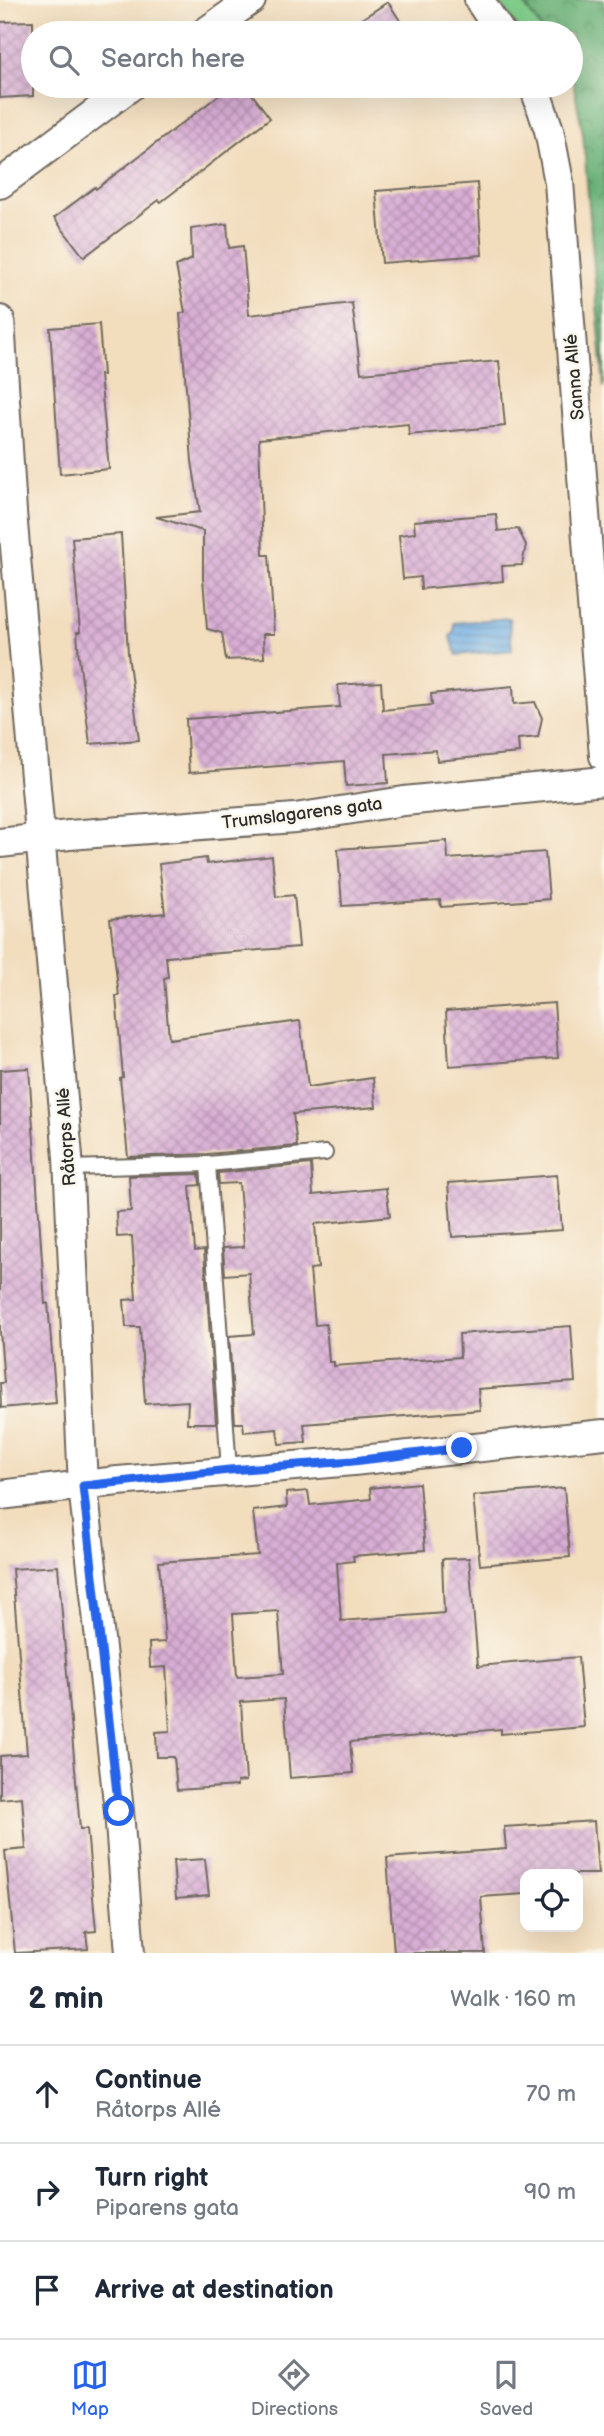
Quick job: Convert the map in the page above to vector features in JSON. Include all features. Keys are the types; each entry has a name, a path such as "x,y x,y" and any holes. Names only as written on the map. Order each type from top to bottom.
{"street":[{"path":"221,21 251,0"},
{"path":"479,0 493,21"},
{"path":"0,184 115,98"},
{"name":"Sanna Allé","path":"538,98 549,131 559,182 604,756"},
{"name":"Råtorps Allé","path":"0,320 12,512 69,1168 83,1486 119,1811 130,1953"},
{"name":"Trumslagarens gata","path":"0,843 69,835 295,818 404,801 604,782"},
{"path":"0,1495 604,1434"}],"lane":[{"path":"69,1168 208,1164 325,1153"},
{"path":"208,1164 229,1470"}],"green space":[{"path":"498,0 521,0 536,21 513,21"},
{"path":"522,0 604,0 604,388 583,134 576,98 583,98 583,21 537,21"}],"water":[{"path":"509,618 512,650 457,655 450,636 454,633 454,623"}],"building":[{"path":"388,2 400,21 359,21"},
{"path":"21,21 21,97 0,98 0,22"},
{"path":"215,98 255,98 270,118 84,257 54,218 95,187 96,189"},
{"path":"477,183 482,255 382,263 376,191"},
{"path":"227,224 229,248 243,246 249,315 352,303 361,373 499,361 505,426 409,435 408,424 259,439 263,555 269,555 274,634 263,634 264,658 226,660 222,633 207,629 203,531 156,517 200,512 192,461 180,314 185,312 176,266 192,259 191,229"},
{"path":"99,324 103,375 100,375 109,469 60,474 50,328"},
{"path":"496,514 498,531 518,529 526,545 522,565 502,566 503,581 421,589 420,577 403,579 399,535 415,533 414,521"},
{"path":"121,534 128,654 139,740 90,744 79,658 77,632 80,632 72,538"},
{"path":"381,682 383,710 432,705 431,694 513,686 514,704 535,702 542,718 538,737 518,739 519,753 437,761 436,750 386,754 388,783 346,786 344,761 189,773 186,719 340,707 338,685"},
{"path":"447,841 448,859 545,852 549,899 441,907 440,900 342,906 338,849"},
{"path":"272,856 276,897 294,895 299,947 166,957 168,977 164,978 169,1039 300,1021 308,1087 373,1078 376,1107 293,1114 297,1146 207,1154 128,1157 120,1078 123,1077 116,996 119,996 110,919 165,913 159,864 206,858 207,864"},
{"path":"554,1003 558,1058 449,1066 446,1011"},
{"path":"29,1068 45,1304 48,1303 56,1403 1,1408 0,1383 4,1383 0,1332 0,1070"},
{"path":"311,1164 313,1195 386,1188 390,1216 315,1224 318,1268 310,1269 315,1325 326,1324 329,1362 334,1362 334,1366 460,1357 459,1334 571,1326 575,1382 478,1389 480,1410 304,1424 306,1442 279,1444 277,1429 244,1432 243,1423 235,1423 229,1336 254,1334 249,1273 225,1275 223,1248 244,1247 239,1183 219,1184 218,1173"},
{"path":"199,1174 200,1185 190,1186 195,1251 204,1250 216,1423 187,1423 188,1401 145,1404 140,1327 126,1327 124,1300 136,1299 132,1236 117,1237 116,1212 131,1211 129,1176"},
{"path":"557,1175 562,1230 452,1237 448,1183"},
{"path":"419,1483 425,1550 353,1556 354,1561 337,1563 341,1621 444,1613 442,1559 469,1558 478,1666 578,1657 584,1727 501,1734 501,1729 350,1742 353,1773 290,1778 284,1699 241,1702 246,1781 237,1782 237,1786 177,1790 174,1757 157,1757 156,1732 170,1731 166,1667 150,1668 149,1643 165,1642 159,1562 258,1555 253,1511 287,1507 286,1493 308,1491 310,1505 371,1499 370,1488","holes":["278,1611 283,1674 237,1677 233,1614"]},
{"path":"564,1488 570,1557 480,1565 473,1496"},
{"path":"58,1566 80,1829 87,1829 96,1931 86,1932 88,1949 15,1953 5,1851 26,1849 22,1797 0,1799 0,1756 27,1754 12,1569"},
{"path":"594,1821 598,1874 583,1874 583,1869 520,1869 520,1894 481,1897 485,1953 394,1953 387,1858 506,1849 504,1827"},
{"path":"205,1859 209,1895 176,1898 173,1861"}],"route":[{"path":"119,1811 83,1486 462,1448"}]}
